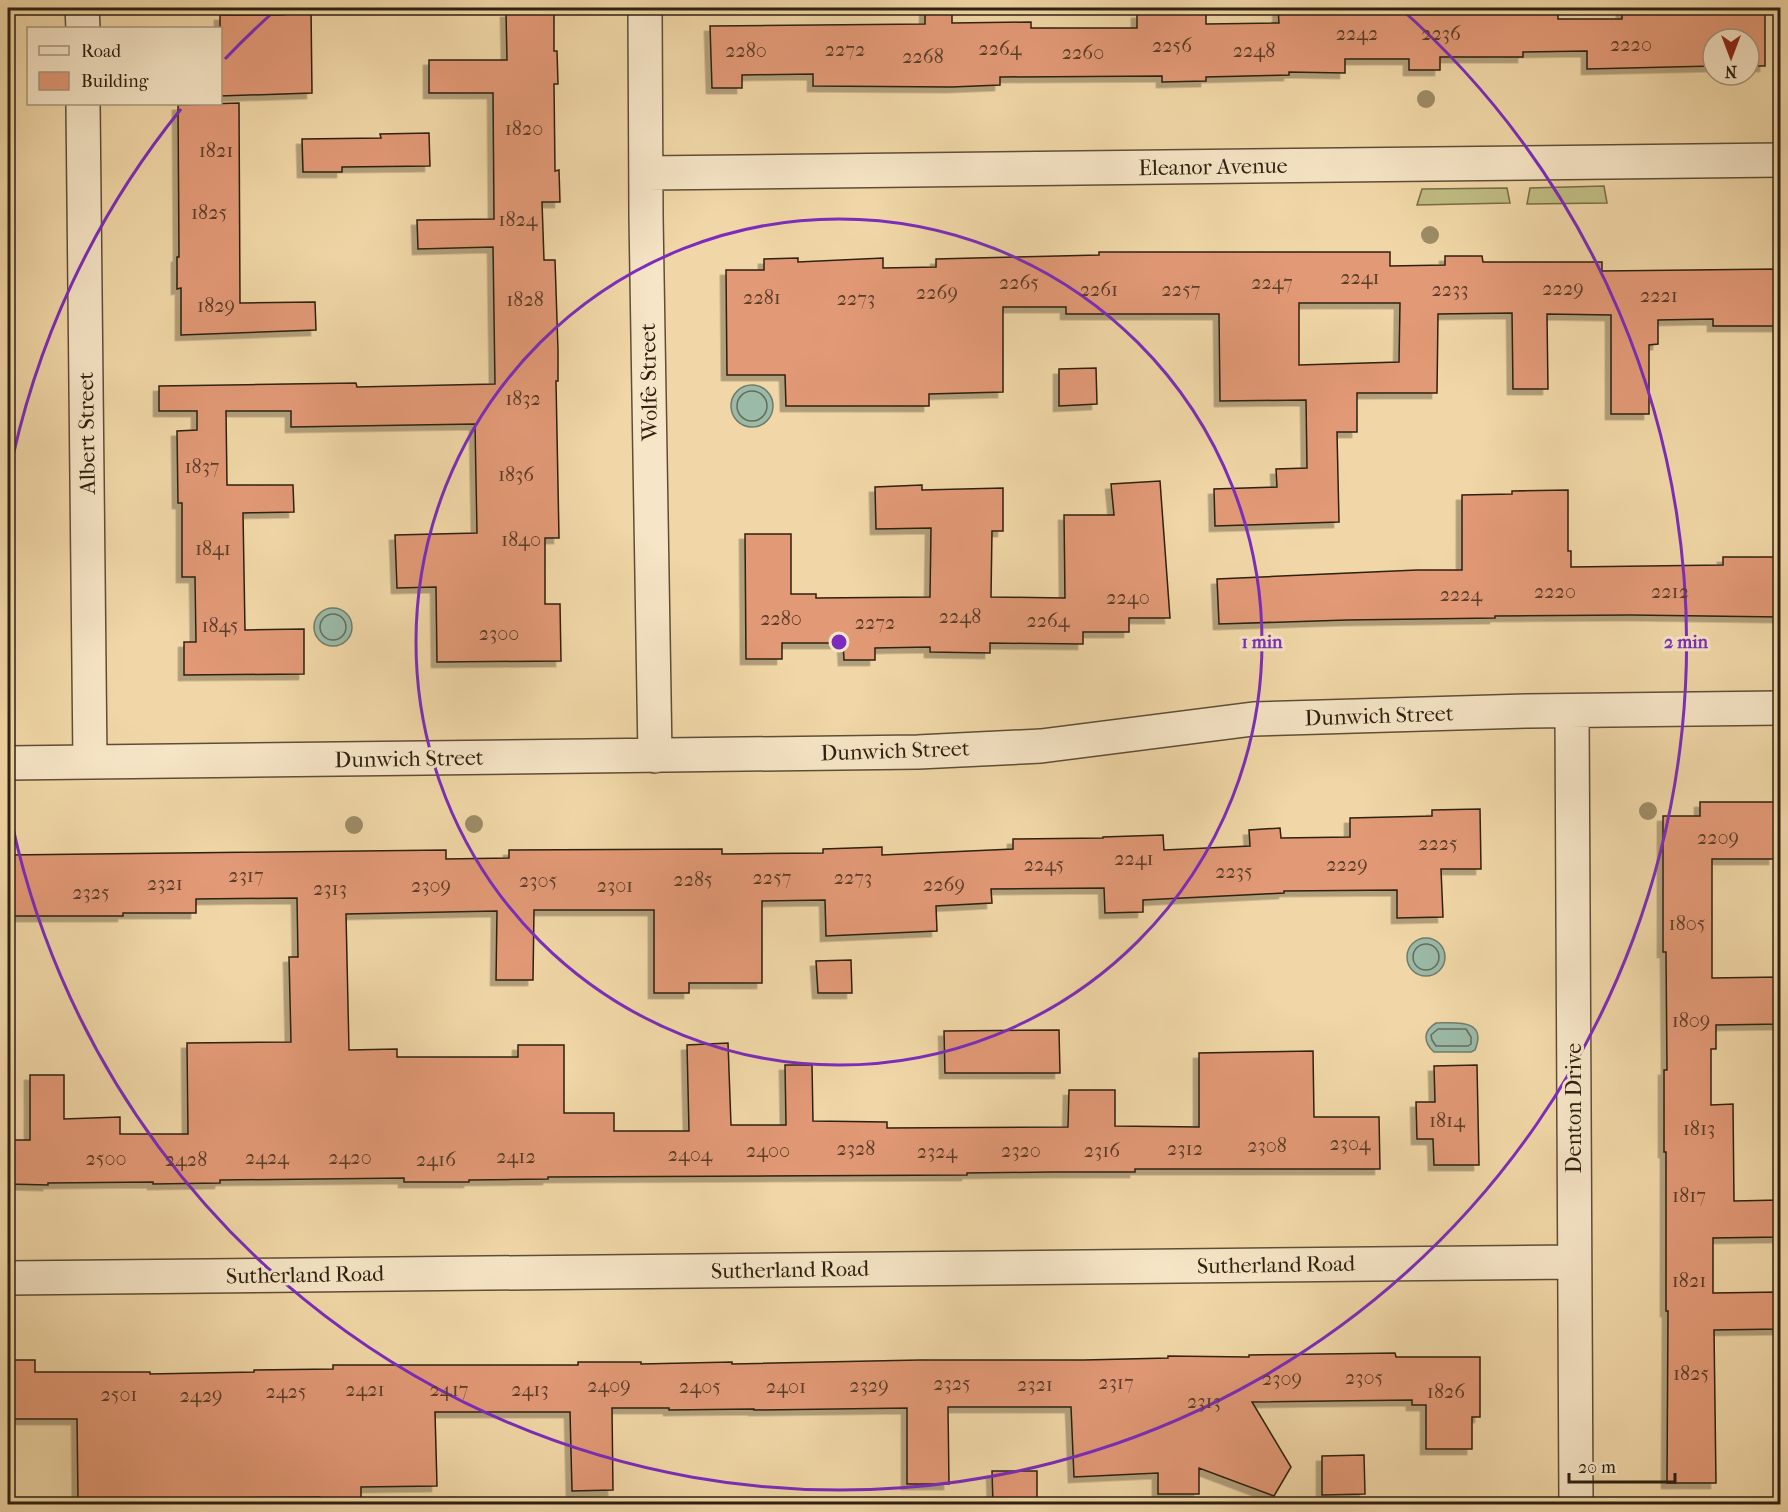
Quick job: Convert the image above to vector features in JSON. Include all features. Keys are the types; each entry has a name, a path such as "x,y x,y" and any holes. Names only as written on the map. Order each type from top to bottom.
{"street":[{"path":"82,8 83,27"},
{"name":"Wolfe Street","path":"645,8 645,173 655,756"},
{"name":"Albert Street","path":"83,105 90,762"},
{"name":"Eleanor Avenue","path":"645,173 1780,160"},
{"name":"Dunwich Street","path":"8,763 918,752 1041,746 1253,719 1527,711 1780,708"},
{"name":"Denton Drive","path":"1572,712 1576,1504"},
{"name":"Sutherland Road","path":"8,1278 1574,1262"}],"shaded area":[{"path":"1604,186 1607,203 1527,204 1530,188"},
{"path":"1507,188 1510,203 1417,205 1422,189"}],"water":[{"path":"752,385 760,386 767,391 772,398 772,414 767,421 760,426 752,427 744,426 737,421 732,414 731,406 732,398 737,391 744,386"},
{"path":"333,608 346,614 352,627 346,640 333,646 320,640 314,627 320,614"},
{"path":"1426,938 1433,939 1439,944 1444,950 1444,964 1439,970 1433,975 1426,976 1419,975 1413,970 1408,964 1407,957 1408,950 1413,944 1419,939"},
{"path":"1436,1023 1460,1023 1473,1027 1477,1032 1478,1040 1475,1050 1471,1052 1434,1052 1426,1041 1426,1037"}],"building":[{"path":"283,8 311,8 312,93 222,96 220,15 284,15"},
{"path":"1278,8 1409,11 1409,8 1558,8 1558,19 1622,19 1622,8 1675,8 1675,14 1765,14 1765,66 1761,66 1761,27 1701,27 1701,66 1587,69 1587,51 1523,52 1523,57 1440,57 1440,70 1409,70 1409,59 1345,59 1345,73 1289,72 1289,75 1206,77 1206,81 1162,82 1162,76 1000,77 1000,85 813,86 813,74 742,75 742,88 712,88 710,26 925,24 925,9 952,9 952,23 1031,22 1031,28 1137,28 1137,13 1206,12 1206,24 1279,23"},
{"path":"554,11 554,51 557,51 558,84 554,84 555,171 559,170 560,202 542,202 544,260 555,260 559,538 545,538 545,604 560,604 561,661 437,662 436,587 397,588 395,535 477,533 475,424 291,427 291,411 226,411 227,485 293,485 294,512 243,513 245,630 304,629 304,674 184,675 184,642 196,642 195,577 182,577 182,503 178,503 177,431 197,430 197,411 159,411 159,386 356,383 357,387 495,384 493,247 418,249 417,220 494,219 493,93 429,93 429,60 507,60 506,12"},
{"path":"239,103 240,303 315,302 316,330 181,335 181,288 177,289 177,257 179,257 178,105"},
{"path":"429,133 430,166 342,167 342,172 303,172 302,139 381,138 380,134"},
{"path":"1099,252 1390,252 1390,266 1445,265 1445,256 1482,256 1483,262 1602,262 1602,271 1779,269 1779,326 1713,326 1713,319 1658,320 1658,344 1649,345 1649,414 1611,414 1611,315 1547,314 1548,389 1513,389 1512,313 1438,314 1437,393 1357,393 1357,432 1337,432 1339,522 1215,526 1214,489 1277,487 1276,469 1307,468 1306,400 1220,401 1219,314 1066,314 1066,307 1003,307 1003,392 929,394 929,406 786,406 785,375 727,375 726,270 764,270 764,259 798,258 798,262 883,258 883,268 936,267 936,259 1099,255","holes":["1299,303 1400,303 1399,362 1299,365"]},
{"path":"1096,368 1097,404 1059,406 1059,369"},
{"path":"1160,481 1170,618 1129,618 1129,632 1083,632 1083,644 990,643 990,653 930,652 930,647 875,648 875,660 844,660 843,643 782,643 782,659 746,659 745,534 791,534 791,594 816,594 816,598 930,597 931,528 876,529 875,487 922,485 922,490 1003,488 1003,531 992,531 991,597 1065,598 1064,515 1114,515 1111,484"},
{"path":"1568,490 1568,551 1571,551 1571,567 1723,565 1723,557 1780,557 1780,617 1495,616 1495,618 1219,624 1217,579 1462,570 1462,495"},
{"path":"1700,802 1774,802 1774,859 1712,859 1712,978 1780,977 1780,1024 1716,1025 1716,1049 1711,1049 1711,1105 1733,1104 1734,1201 1780,1200 1780,1237 1713,1238 1713,1293 1780,1292 1780,1329 1714,1330 1716,1483 1667,1483 1668,1311 1666,1311 1664,1070 1667,1070 1666,952 1663,952 1663,816 1700,816"},
{"path":"1480,809 1481,869 1441,869 1443,917 1397,918 1397,890 1284,891 1284,893 1143,900 1143,912 1105,913 1104,888 991,889 992,903 936,906 937,931 826,936 825,900 762,901 762,983 689,983 689,993 654,993 654,910 534,910 533,980 496,980 497,911 346,914 349,1050 397,1049 397,1057 518,1057 518,1045 564,1045 564,1113 614,1113 614,1131 689,1131 687,1045 728,1043 731,1125 786,1125 785,1065 812,1065 813,1121 887,1122 887,1128 1068,1127 1069,1090 1115,1090 1115,1126 1199,1127 1199,1053 1313,1051 1314,1117 1379,1117 1380,1169 1135,1169 1135,1172 967,1173 967,1175 548,1177 548,1179 469,1180 469,1182 404,1182 404,1178 220,1180 220,1183 8,1184 8,1140 30,1140 30,1075 64,1075 64,1119 120,1117 120,1134 188,1134 187,1043 291,1042 289,957 298,957 297,898 196,899 196,913 123,913 123,916 8,916 8,855 446,850 446,859 509,858 509,850 722,849 722,854 823,853 823,849 882,847 882,855 1013,849 1013,839 1163,835 1164,850 1250,846 1249,830 1280,828 1281,838 1350,837 1350,818 1432,816 1432,810"},
{"path":"851,960 852,993 818,993 816,961"},
{"path":"1059,1030 1060,1073 945,1073 944,1031"},
{"path":"1477,1065 1479,1165 1434,1165 1433,1139 1417,1139 1416,1102 1435,1102 1434,1066"},
{"path":"1395,1353 1396,1357 1480,1357 1480,1417 1472,1417 1472,1449 1426,1449 1426,1405 1412,1405 1412,1400 1252,1402 1291,1467 1274,1496 1199,1468 1199,1494 1158,1494 1158,1473 1074,1477 1071,1407 948,1407 949,1484 907,1484 907,1408 669,1410 669,1408 612,1408 613,1490 572,1491 570,1412 435,1412 437,1486 361,1487 361,1504 321,1504 320,1497 78,1499 77,1419 8,1419 8,1360 35,1360 35,1372 150,1372 150,1374 333,1369 333,1365 578,1365 578,1362 641,1362 641,1364 732,1362 732,1364 920,1360 1084,1360 1168,1358 1168,1356 1249,1357 1249,1355"},
{"path":"1364,1455 1365,1494 1322,1495 1322,1456"},
{"path":"992,1471 1037,1471 1037,1504 993,1504"}]}
